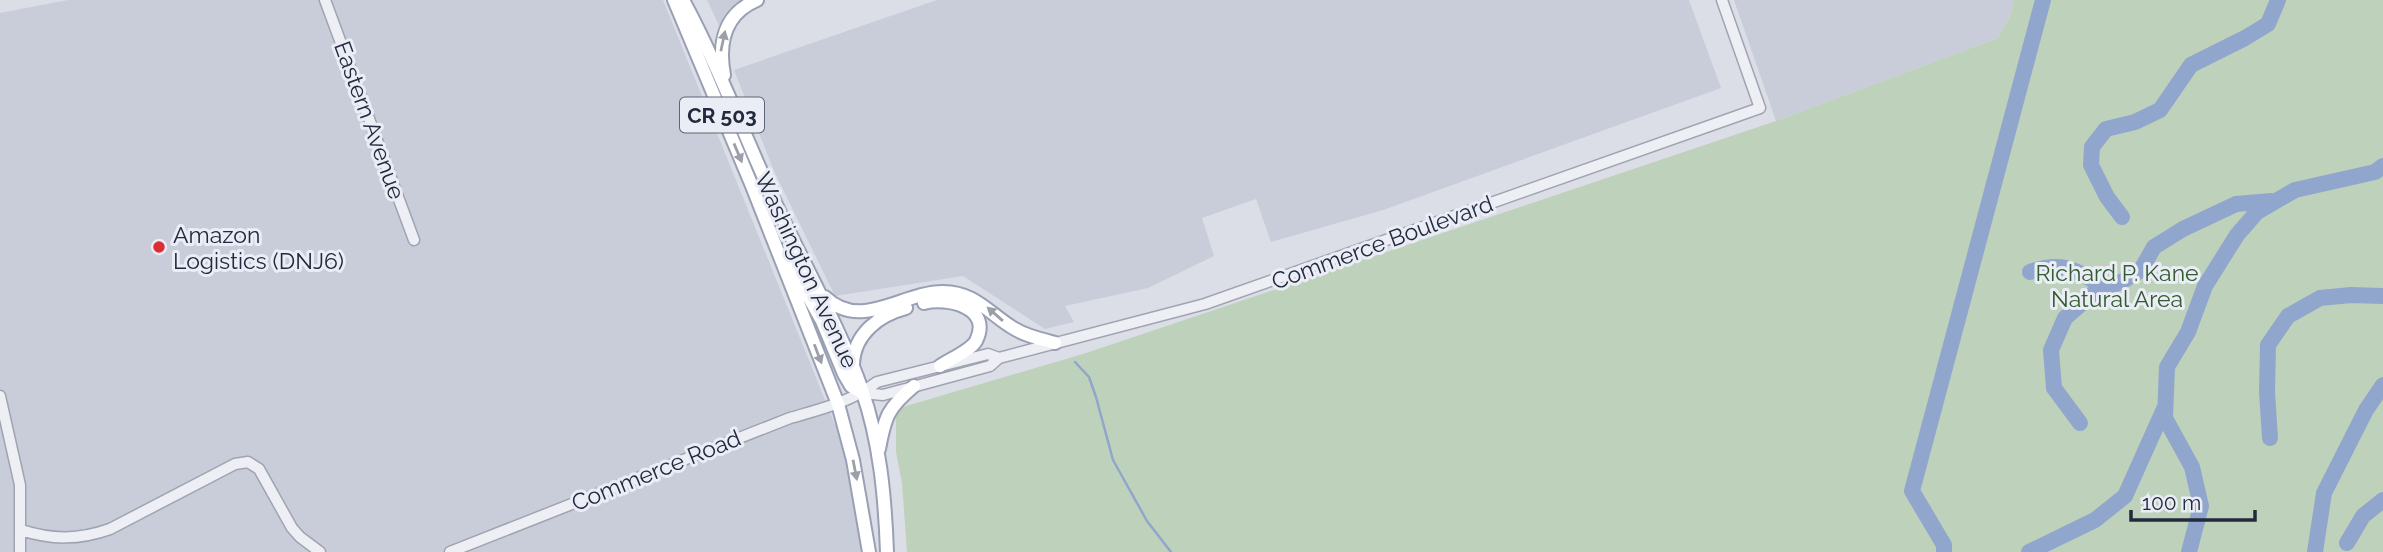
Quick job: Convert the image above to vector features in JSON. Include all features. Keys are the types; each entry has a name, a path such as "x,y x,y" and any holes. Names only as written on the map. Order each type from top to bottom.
{"main road":[{"name":"Washington Avenue","path":"674,0 838,404 853,460 869,552"},
{"name":"Washington Avenue","path":"683,0 774,200 820,292 863,393 878,453 885,500 887,552"},
{"path":"727,96 720,56 723,34 734,16 757,0"},
{"path":"769,229 820,317 851,386 863,393"},
{"path":"820,292 837,307 853,313 862,313 930,293 954,293 976,300 1023,333 1055,343"},
{"path":"853,368 853,353 863,334 878,319 898,310 935,300 957,303 972,311 978,321 979,332 974,344 940,366"},
{"path":"878,453 887,413 898,399 914,386"}],"street":[{"name":"Eastern Avenue","path":"325,0 414,240"},
{"name":"Commerce Boulevard","path":"863,393 883,395 990,366 999,358 1205,304 1760,107 1722,0"},
{"name":"Commerce Boulevard","path":"863,393 877,383 940,366 988,354 999,358"},
{"name":"Commerce Road","path":"450,552 790,418 838,404 863,393"},
{"path":"0,396 20,485 20,552"},
{"path":"21,530 49,538 96,534 234,464 248,463 259,469 300,537 320,552"}],"shaded area":[{"path":"68,0 663,0 836,427 856,497 863,552 0,552 0,13"},
{"path":"707,0 747,0 726,40"},
{"path":"937,0 1689,0 1721,88 1383,210 1271,242 1256,199 1202,218 1214,256 1148,288 1065,306 1074,322 1045,329 963,276 835,296 774,171 734,70"},
{"path":"1734,0 2014,0 2009,19 1998,38 1776,121"}],"green space":[{"name":"Richard P. Kane Natural Area","path":"2014,0 2383,0 2383,552 907,552 902,483 896,452 896,409 1086,353 1776,121 1998,38 2009,19"}],"waterway":[{"path":"1944,552 1944,545 1912,491 2043,0"},
{"path":"2122,217 2107,197 2091,165 2092,147 2106,129 2135,122 2160,110 2191,65 2268,24 2278,0"},
{"path":"2189,552 2201,506 2192,467 2165,418 2167,367 2188,332 2205,286 2237,235 2257,212 2295,190 2375,172 2383,166"},
{"path":"2080,423 2054,388 2051,350 2065,318 2095,292 2123,281 2141,270 2154,247 2183,229 2236,204 2271,201"},
{"path":"2030,272 2061,267 2078,272 2106,288"},
{"path":"2270,438 2268,345 2288,316 2320,298 2383,296"},
{"path":"1075,362 1089,377 1113,460 1147,521 1171,552"},
{"path":"2315,552 2324,493 2366,410 2383,385"},
{"path":"2029,552 2095,520 2125,496 2164,409"},
{"path":"2347,543 2363,516 2383,500"}],"place":[{"name":"Amazon Logistics (DNJ6)","path":"159,247"}]}
